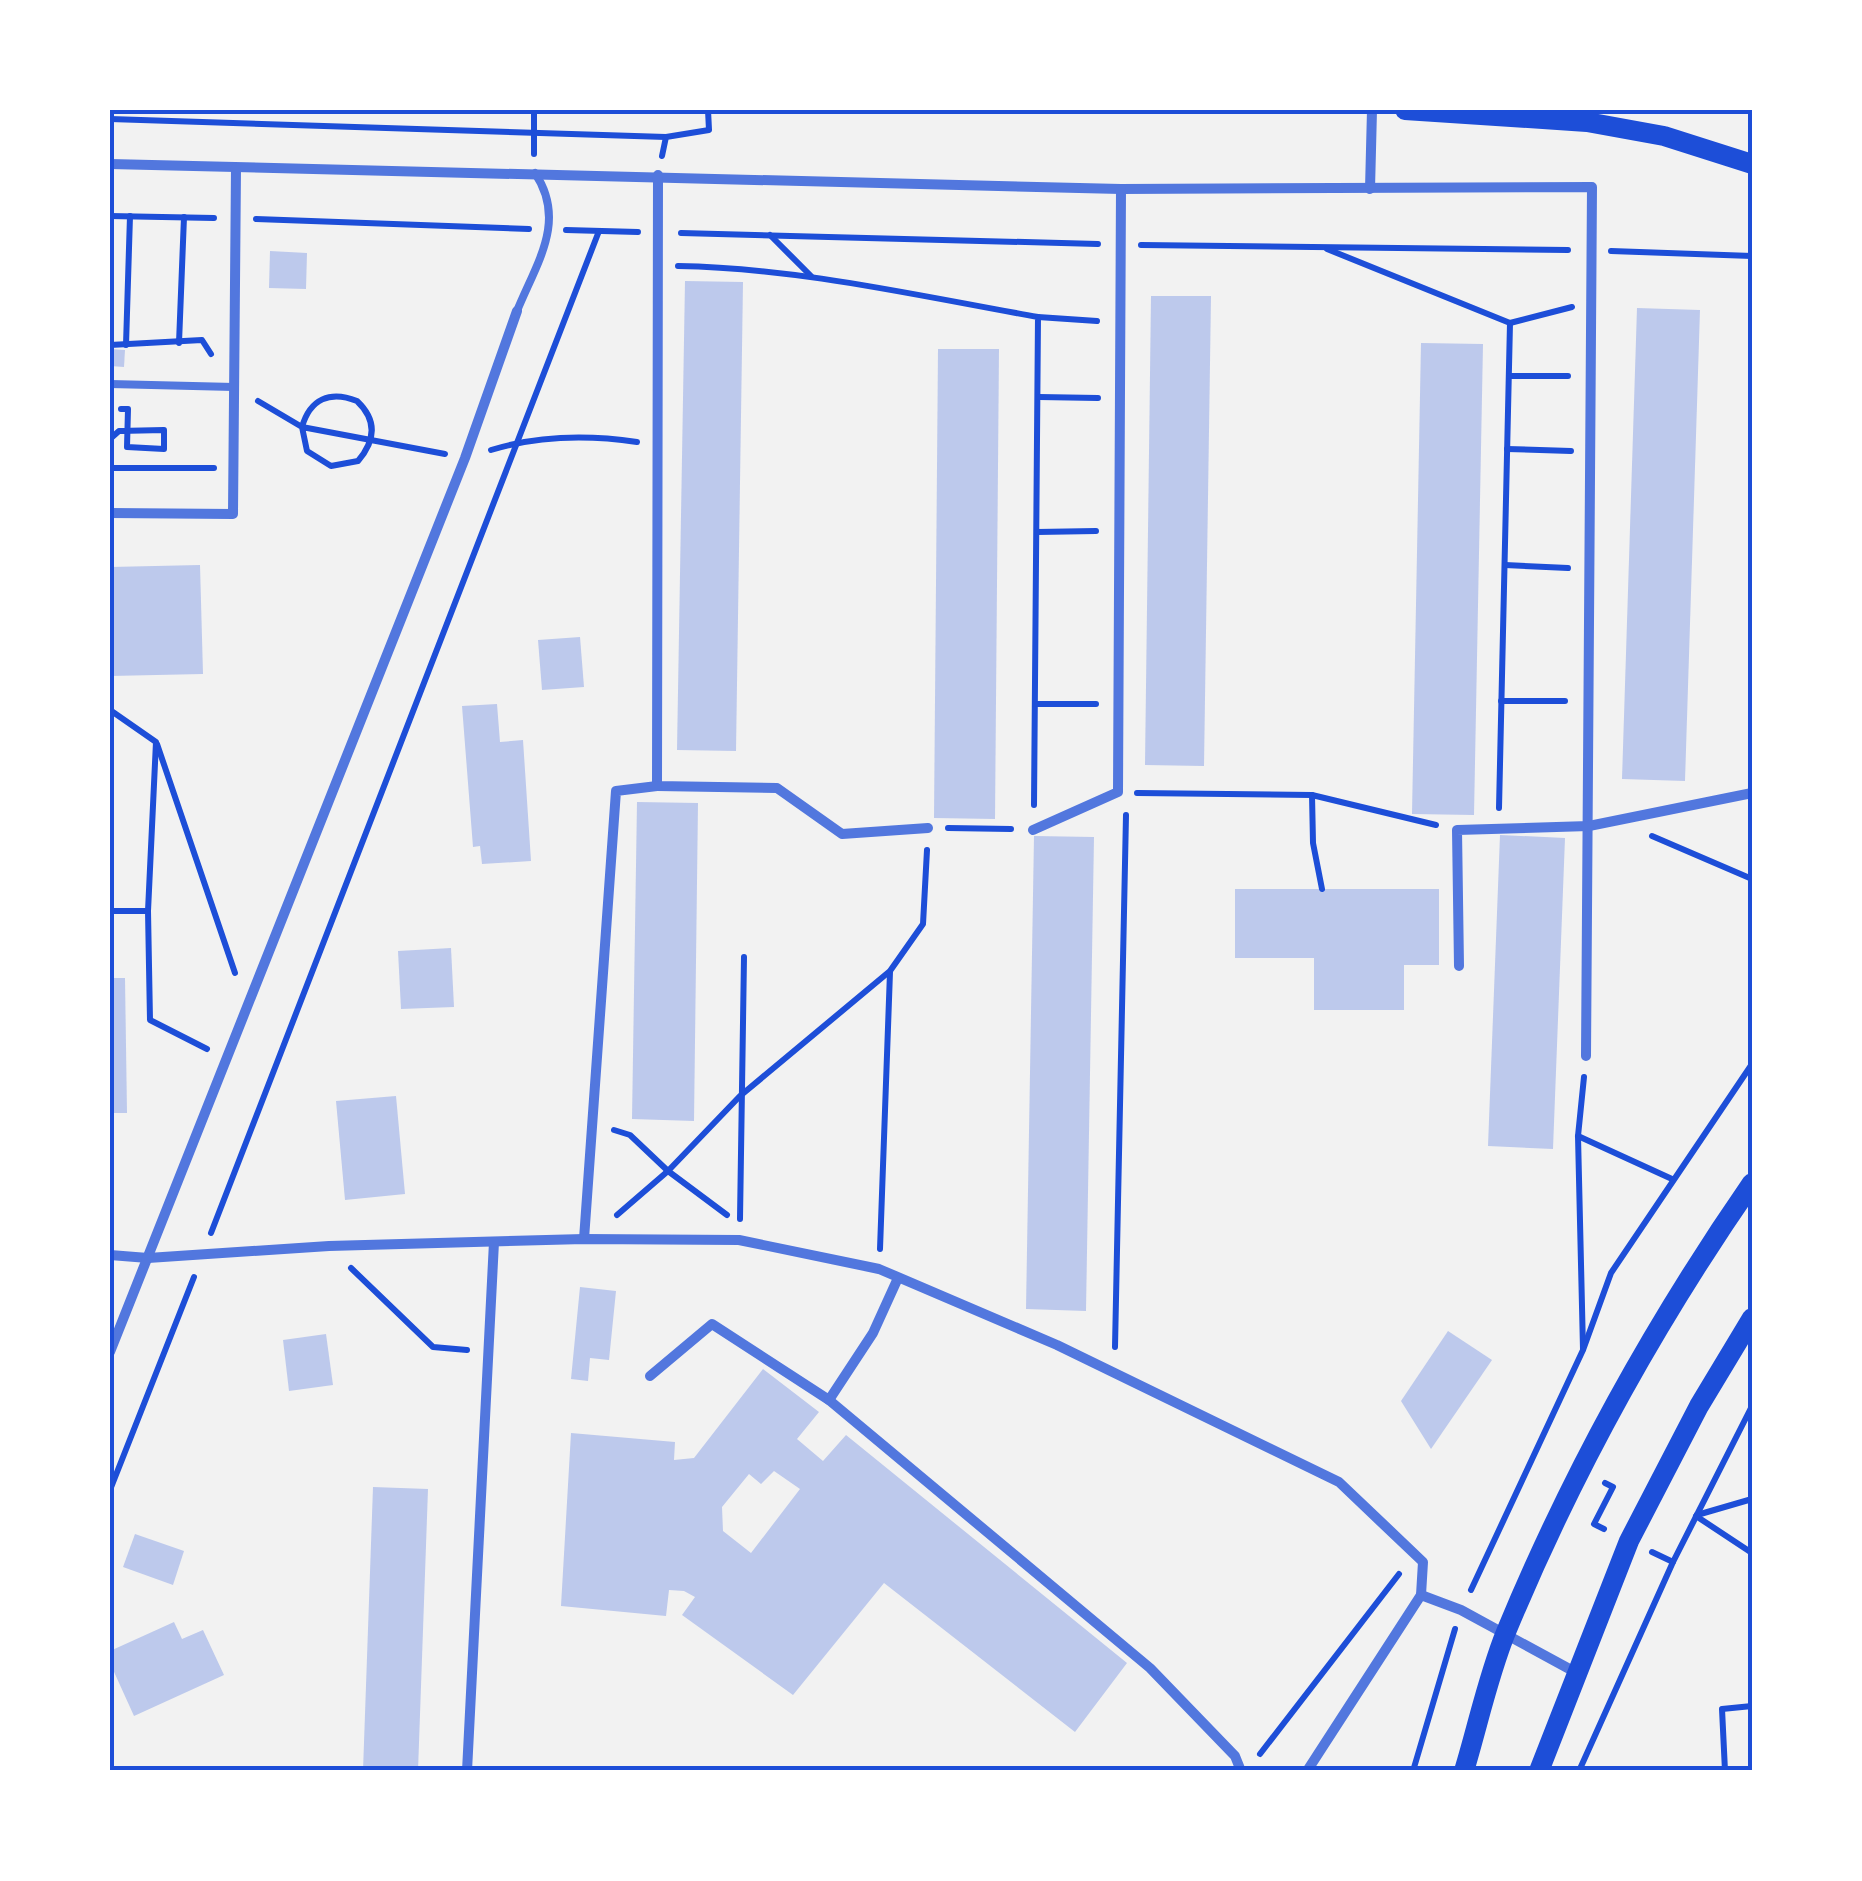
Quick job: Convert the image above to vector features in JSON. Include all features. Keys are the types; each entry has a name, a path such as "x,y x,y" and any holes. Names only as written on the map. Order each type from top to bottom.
{"main road":[{"path":"1405,110 1586,122 1664,136 1752,164"},
{"path":"1464,1771 1504,1635 1582,1470 1647,1346 1752,1184"},
{"path":"1539,1771 1629,1541 1699,1406 1752,1318"}],"street":[{"path":"1370,189 1372,110"},
{"path":"110,164 1121,189 1592,187 1586,1056"},
{"path":"110,513 233,514 236,168"},
{"path":"657,786 658,176"},
{"path":"1033,830 1122,792 1118,704 1121,189"},
{"path":"110,1352 465,458 518,311"},
{"path":"584,1239 616,791 657,786 777,788 842,834 928,828"},
{"path":"1459,966 1457,830 1589,826 1752,793"},
{"path":"110,1254 148,1258 330,1246 584,1239 739,1240 879,1268 1115,1373 1340,1482 1415,1553 1422,1562 1421,1595 1307,1771"},
{"path":"467,1771 494,1242"},
{"path":"829,1400 873,1333 898,1278"},
{"path":"650,1376 712,1324 829,1400 1150,1668 1234,1756 1241,1771"},
{"path":"1421,1595 1461,1610 1575,1672"}],"lane":[{"path":"518,311 550,230 551,196 535,173"},
{"path":"110,384 234,387"}],"path":[{"path":"534,110 535,173"},
{"path":"110,119 666,137 709,130 708,110"},
{"path":"658,176 666,137"},
{"path":"110,216 1120,245 1594,250 1752,256"},
{"path":"126,345 130,216"},
{"path":"179,344 184,218"},
{"path":"110,1490 599,231"},
{"path":"770,235 812,277"},
{"path":"1321,247 1510,323 1594,301"},
{"path":"658,266 740,267 1038,316 1120,322"},
{"path":"584,1239 668,1172 740,1096 890,971 923,924 928,828 1033,830 1038,316"},
{"path":"1498,829 1510,323"},
{"path":"110,345 202,340 234,387 302,427 465,458 517,442 602,437 658,444"},
{"path":"1509,376 1593,376"},
{"path":"344,396 366,410 372,439 358,461 330,466 307,451 302,427 306,411 316,401 344,396"},
{"path":"1039,397 1120,398"},
{"path":"110,439 119,431 134,431 164,430 164,450 128,447 128,428 128,409"},
{"path":"1507,450 1592,452"},
{"path":"110,468 234,468"},
{"path":"1037,532 1119,531"},
{"path":"1504,565 1591,570"},
{"path":"1502,701 1590,701"},
{"path":"1037,704 1118,704"},
{"path":"110,710 156,742 167,761 247,1008"},
{"path":"156,742 148,911 150,1020 226,1058"},
{"path":"1115,1373 1122,792 1312,795 1457,830"},
{"path":"1312,795 1312,843 1322,890"},
{"path":"1618,822 1752,879"},
{"path":"110,910 148,911"},
{"path":"590,1122 630,1135 668,1172 740,1225 744,957"},
{"path":"879,1268 890,971"},
{"path":"1583,1350 1578,1136 1586,1056"},
{"path":"1412,1771 1461,1610 1538,1452 1583,1350 1611,1273 1752,1064"},
{"path":"1578,1136 1672,1179"},
{"path":"330,1246 433,1347 488,1351"},
{"path":"1579,1771 1673,1562 1752,1406"},
{"path":"1538,1452 1614,1487 1594,1524 1673,1562"},
{"path":"1696,1516 1752,1500"},
{"path":"1696,1516 1752,1553"},
{"path":"1259,1756 1415,1553"},
{"path":"1724,1771 1722,1708 1752,1706"}],"building":[{"path":"270,251 307,253 306,289 269,288"},
{"path":"685,281 743,282 736,751 677,750"},
{"path":"1151,296 1211,296 1204,766 1145,765"},
{"path":"1637,308 1700,310 1685,781 1622,779"},
{"path":"1421,343 1483,344 1474,815 1412,814"},
{"path":"110,349 125,350 124,367 110,366"},
{"path":"938,349 999,349 995,819 934,818"},
{"path":"200,565 203,674 110,676 110,567"},
{"path":"580,637 584,687 542,690 538,640"},
{"path":"497,704 500,742 523,740 531,861 482,864 480,846 473,847 462,706"},
{"path":"637,802 698,803 694,1121 632,1119"},
{"path":"1500,835 1565,838 1553,1149 1488,1146"},
{"path":"1034,836 1094,837 1086,1311 1026,1309"},
{"path":"1235,889 1439,889 1439,965 1404,965 1404,1010 1314,1010 1314,958 1235,958"},
{"path":"451,948 454,1007 401,1009 398,951"},
{"path":"110,978 125,978 127,1113 110,1113"},
{"path":"396,1096 405,1194 345,1200 336,1101"},
{"path":"580,1287 616,1291 609,1360 590,1358 588,1381 571,1379"},
{"path":"1448,1331 1492,1360 1431,1449 1401,1401"},
{"path":"326,1334 333,1385 289,1391 283,1340"},
{"path":"763,1369 819,1412 797,1439 823,1461 846,1435 1127,1663 1075,1732 884,1583 793,1695 682,1615 695,1597 684,1591 669,1590 666,1616 561,1606 571,1433 675,1442 674,1460 694,1458","holes":["774,1471 800,1489 751,1553 723,1531 722,1507 749,1474 761,1484"]},
{"path":"373,1487 428,1489 418,1771 363,1771"},
{"path":"135,1534 184,1551 173,1585 123,1567"},
{"path":"174,1622 182,1639 203,1630 224,1675 134,1716 110,1663 110,1651"}]}
